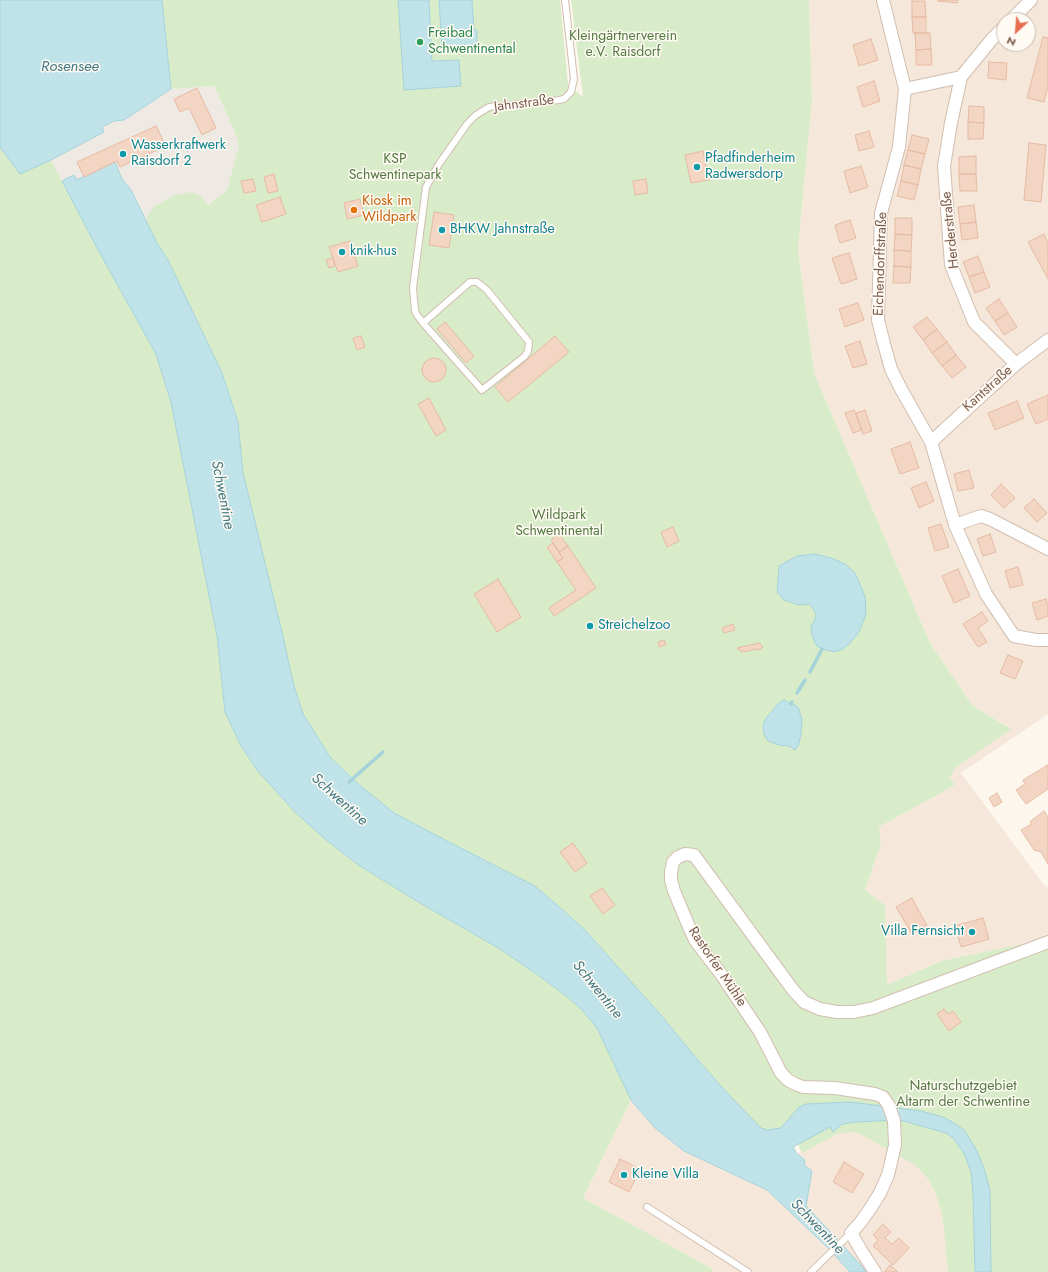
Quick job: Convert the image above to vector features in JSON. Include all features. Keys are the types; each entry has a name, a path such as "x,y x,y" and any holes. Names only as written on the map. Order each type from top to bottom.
{"street":[{"name":"Eichendorffstraße","path":"882,0 905,89 900,147 881,213 878,320 891,369 932,442 955,525 986,594 1014,636 1036,640 1048,640"},
{"path":"1019,12 1031,0"},
{"path":"905,89 961,77 996,35"},
{"name":"Herderstraße","path":"961,77 944,166 951,265 974,322 1016,364"},
{"name":"Kantstraße","path":"932,442 1016,364 1048,340"},
{"path":"955,525 982,516 1048,549"},
{"name":"Rastorfer Mühle","path":"851,1233 870,1209 880,1193 888,1175 895,1145 894,1121 889,1106 882,1097 876,1094 835,1088 804,1087 788,1080 781,1073 760,1032 721,974 695,940 674,891 671,880 673,862 678,857 685,854 694,855 793,990 804,1002 820,1009 837,1012 854,1012 874,1008 1048,942"},
{"path":"851,1233 875,1272"}],"lane":[{"name":"Jahnstraße","path":"423,323 415,311 413,288 426,187 439,164 467,124 476,115 489,107 564,99 571,92 574,79 565,0"},
{"path":"470,282 477,282 487,290 505,312 529,342 529,347 525,356 482,390 423,323 470,282"},
{"path":"647,1208 748,1272"},
{"name":"Rastorfer Mühle","path":"810,1272 851,1233"}],"shaded area":[{"path":"809,0 1048,0 1048,714 961,773 1044,885 1048,887 1048,958 1036,941 941,961 887,985 885,905 865,890 881,843 879,827 955,785 950,777 954,768 1010,728 972,705 930,643 814,373 798,248 812,101"},
{"path":"214,86 234,130 239,145 227,190 157,243 131,190 79,214 51,160 104,132 101,127 114,121 124,120 171,89"},
{"path":"631,1100 655,1128 684,1151 767,1190 827,1247 850,1272 714,1272 711,1268 583,1198"},
{"path":"846,1123 924,1165 943,1203 951,1272 866,1272 806,1206 812,1171 805,1166 797,1154 833,1133"}],"green space":[{"name":"Wildpark Schwentinental","path":"162,0 560,0 568,85 583,97 571,0 809,0 812,101 798,248 814,373 930,643 972,705 1011,729 955,768 950,777 955,785 879,827 881,843 865,890 885,905 887,985 941,961 1036,941 1048,947 1048,1272 948,1272 942,1214 935,1191 926,1176 915,1165 857,1132 839,1133 802,1153 798,1144 781,1128 767,1130 761,1128 697,1059 660,1014 584,929 535,886 394,813 356,782 330,757 303,714 294,686 243,473 238,422 222,373 168,260 147,223 147,217 153,207 173,196 191,192 201,196 208,205 227,190 239,145 234,130 214,86 171,89"},
{"path":"0,147 20,174 51,160 97,248 156,354 171,402 217,636 225,712 240,744 257,770 295,811 325,839 357,864 420,903 500,949 538,975 570,999 583,1011 597,1028 631,1100 583,1198 711,1268 714,1272 0,1272"}],"water":[{"name":"Rosensee","path":"0,0 162,0 171,89 124,120 114,121 102,127 104,132 51,160 20,174 0,147"},
{"path":"398,0 429,0 432,61 459,60 461,86 404,90"},
{"path":"439,0 472,0 474,30 477,30 477,48 442,49"},
{"name":"Schwentine","path":"115,162 122,179 131,190 157,243 168,260 222,373 238,422 243,473 294,686 303,714 330,757 356,782 394,813 535,886 584,929 660,1014 697,1059 761,1128 767,1130 781,1128 799,1107 806,1104 851,1102 921,1111 943,1117 964,1130 977,1151 990,1190 991,1272 975,1272 971,1172 964,1153 953,1138 946,1133 900,1120 856,1122 842,1124 833,1132 830,1127 793,1147 797,1154 804,1159 805,1166 812,1171 806,1206 866,1272 850,1272 827,1247 767,1190 684,1151 655,1128 631,1100 597,1028 583,1011 570,999 500,949 420,903 357,864 325,839 295,812 257,770 240,744 225,712 217,636 171,402 156,354 97,248 62,181 74,175 77,180"},
{"path":"815,554 831,558 845,564 855,573 865,596 866,614 859,632 843,649 835,652 822,649 815,643 811,627 815,620 816,613 809,604 799,605 784,600 777,592 779,566 797,556"},
{"path":"784,700 798,707 802,720 801,735 798,746 795,750 789,746 779,745 768,741 764,734 763,724 767,717 779,703"}],"building":[{"path":"938,0 958,0 957,3"},
{"path":"912,1 925,1 926,17 912,17"},
{"path":"912,17 926,17 926,33 913,33"},
{"path":"915,33 930,33 931,49 916,50"},
{"path":"1043,37 1048,38 1048,86 1044,102 1027,98"},
{"path":"871,39 878,60 859,66 853,45"},
{"path":"931,49 932,65 916,65 916,50"},
{"path":"989,62 1007,63 1006,80 988,78"},
{"path":"874,81 880,101 863,107 857,87"},
{"path":"197,88 216,128 202,135 189,108 180,112 174,99"},
{"path":"969,106 984,107 984,123 968,122"},
{"path":"968,122 984,123 983,139 968,139"},
{"name":"Wasserkraftwerk Raisdorf 2","path":"156,126 166,146 120,167 117,161 84,177 77,162"},
{"path":"869,131 874,147 859,151 855,135"},
{"path":"912,135 929,139 925,154 908,150"},
{"path":"1029,143 1046,145 1041,202 1024,200"},
{"path":"908,150 925,154 921,169 904,165"},
{"name":"Pfadfinderheim Radwersdorp","path":"703,151 709,180 691,183 685,155"},
{"path":"976,156 976,174 959,174 959,157"},
{"path":"904,165 921,169 918,185 901,181"},
{"path":"861,166 868,187 850,193 844,171"},
{"path":"274,174 278,191 268,193 264,177"},
{"path":"959,174 976,174 977,191 960,191"},
{"path":"253,179 256,191 244,193 241,181"},
{"path":"646,179 648,193 635,195 633,181"},
{"path":"901,181 918,185 914,200 897,196"},
{"path":"280,197 286,214 262,222 256,205"},
{"name":"Kiosk im Wildpark","path":"360,199 364,215 347,219 344,203"},
{"path":"974,205 976,222 960,224 958,207"},
{"name":"BHKW Jahnstraße","path":"434,212 454,215 449,248 429,245"},
{"path":"895,218 912,218 912,235 895,234"},
{"path":"850,220 856,238 840,243 835,225"},
{"path":"976,222 978,238 962,240 960,224"},
{"path":"895,234 912,235 911,251 894,250"},
{"path":"1044,234 1048,243 1048,279 1028,242"},
{"name":"knik-hus","path":"350,241 358,266 338,272 329,247"},
{"path":"894,250 911,251 911,267 894,266"},
{"path":"849,253 857,279 841,284 832,258"},
{"path":"978,256 984,272 969,277 963,262"},
{"path":"333,258 335,266 329,268 326,260"},
{"path":"894,266 911,267 910,283 893,283"},
{"path":"984,272 990,287 975,293 969,277"},
{"path":"999,299 1008,313 995,321 986,308"},
{"path":"858,303 864,320 845,327 839,309"},
{"path":"1008,313 1017,327 1004,335 995,321"},
{"path":"927,317 937,329 923,340 913,327"},
{"path":"445,322 474,356 466,363 437,329"},
{"path":"937,329 947,342 932,353 923,340"},
{"path":"361,336 365,347 357,350 353,338"},
{"path":"555,336 569,352 508,402 495,387"},
{"path":"860,341 867,364 853,368 845,346"},
{"path":"947,342 956,355 942,366 932,353"},
{"path":"956,355 966,367 952,378 942,366"},
{"path":"434,358 443,361 446,370 443,379 434,382 425,379 422,370 425,361"},
{"path":"1048,395 1048,419 1036,424 1027,404"},
{"path":"429,398 446,430 436,436 418,404"},
{"path":"1017,401 1024,418 995,430 988,413"},
{"path":"854,410 862,430 853,433 845,413"},
{"path":"865,410 872,431 863,434 856,413"},
{"path":"910,442 919,468 900,474 891,449"},
{"path":"969,470 974,488 958,491 954,474"},
{"path":"926,482 934,501 919,508 911,488"},
{"path":"1001,484 1015,498 1004,508 991,495"},
{"path":"1034,499 1047,513 1037,522 1024,508"},
{"path":"941,524 949,547 935,551 928,528"},
{"path":"673,527 679,541 667,547 661,532"},
{"path":"559,534 568,546 559,552 551,540"},
{"path":"990,534 996,552 983,556 977,539"},
{"path":"553,543 563,558 557,562 547,547"},
{"path":"568,546 596,588 554,616 549,608 576,590 557,562 563,558 559,552"},
{"path":"1018,567 1023,585 1010,588 1005,571"},
{"path":"958,569 970,596 954,603 942,576"},
{"path":"498,579 521,617 497,632 474,594"},
{"path":"1046,599 1048,616 1037,620 1032,603"},
{"path":"982,612 988,621 978,628 987,642 978,647 963,624"},
{"path":"733,624 735,630 724,633 722,628"},
{"path":"664,640 666,645 659,647 658,642"},
{"path":"759,643 763,647 759,650 742,652 737,648"},
{"path":"1008,655 1023,661 1015,679 1000,673"},
{"path":"1048,765 1048,789 1026,804 1016,790 1025,784 1023,780"},
{"path":"997,793 1002,802 994,807 989,798"},
{"path":"1044,811 1048,817 1048,864 1041,852 1034,850 1021,830 1030,825 1031,821"},
{"path":"573,843 587,863 575,872 560,852"},
{"path":"602,888 615,905 603,914 590,896"},
{"path":"912,898 927,926 912,934 896,907"},
{"name":"Villa Fernsicht","path":"983,918 989,939 961,947 955,926"},
{"path":"944,1009 948,1014 953,1011 961,1022 949,1031 937,1014"},
{"name":"Kleine Villa","path":"620,1159 640,1169 629,1192 609,1182"},
{"path":"844,1162 864,1174 852,1193 833,1182"},
{"path":"883,1224 891,1232 885,1238 892,1244 899,1238 909,1248 893,1265 873,1246 878,1240 873,1235"},
{"path":"890,1265 898,1272 884,1272"}],"waterway":[{"path":"810,672 822,649"},
{"path":"797,693 805,680"},
{"path":"349,782 383,752"}],"place":[{"name":"Freibad Schwentinental","path":"420,42"},
{"name":"Wasserkraftwerk Raisdorf 2","path":"123,154"},
{"name":"Pfadfinderheim Radwersdorp","path":"697,167"},
{"name":"Kiosk im Wildpark","path":"354,210"},
{"name":"BHKW Jahnstraße","path":"442,230"},
{"name":"knik-hus","path":"342,252"},
{"name":"Streichelzoo","path":"590,626"},
{"name":"Villa Fernsicht","path":"972,932"},
{"name":"Kleine Villa","path":"624,1175"}],"park label":[{"name":"Kleingärtnerverein e.V. Raisdorf","path":"623,46"},
{"name":"KSP Schwentinepark","path":"395,168"},
{"name":"Naturschutzgebiet Altarm der Schwentine","path":"963,1096"}]}
